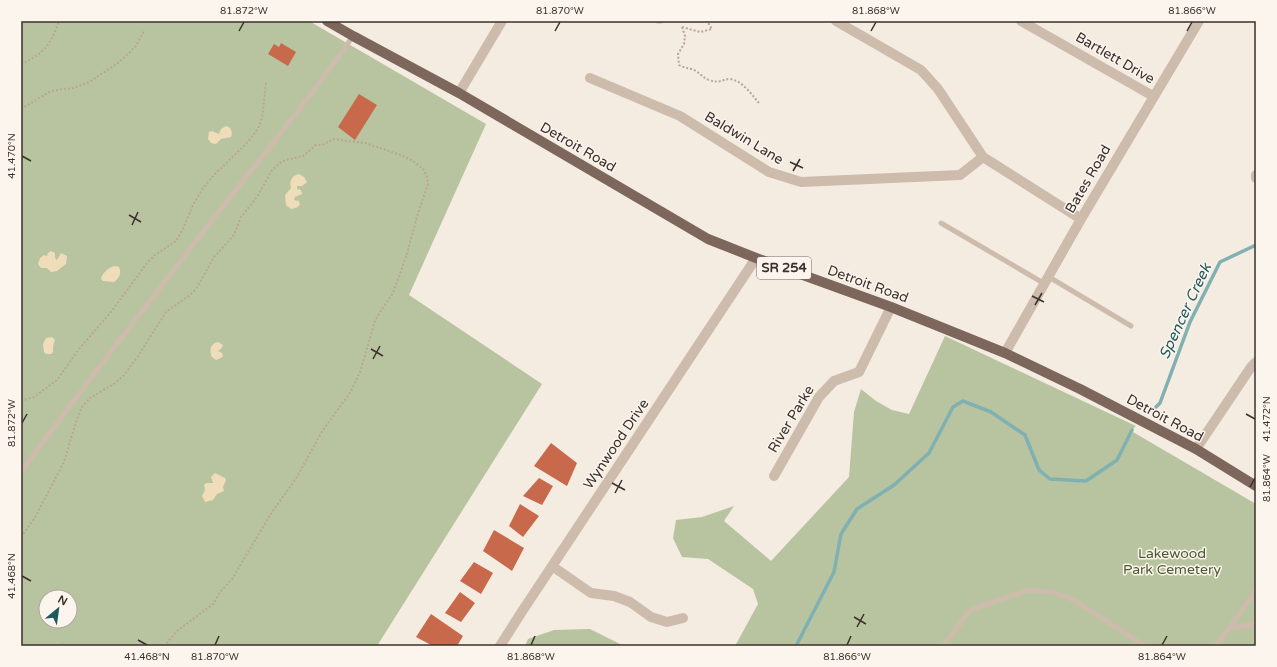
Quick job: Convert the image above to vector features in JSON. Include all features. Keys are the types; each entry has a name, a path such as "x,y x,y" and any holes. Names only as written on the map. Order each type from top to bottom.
{"main road":[{"name":"Detroit Road","path":"327,21 459,93 708,239 891,307 1006,353 1080,389 1196,449 1256,486"}],"street":[{"path":"459,93 502,21"},
{"path":"836,21 921,70 938,88 983,157 1081,219"},
{"name":"Bartlett Drive","path":"1021,21 1153,96"},
{"name":"Bates Road","path":"1006,353 1081,219 1198,21"},
{"name":"Baldwin Lane","path":"590,78 680,116 769,172 801,182 960,175 983,157"},
{"name":"Wynwood Drive","path":"500,646 756,258"},
{"name":"River Parke","path":"774,476 819,397 834,381 859,372 891,307"},
{"path":"1196,449 1251,367 1256,362"},
{"path":"552,566 591,592 614,596 630,602 651,617 667,622 683,618"}],"lane":[{"path":"21,472 197,240 311,95 353,36"},
{"path":"942,223 1131,326"},
{"path":"943,646 970,610 1029,590 1052,592 1074,600 1145,646"},
{"path":"1214,646 1221,640 1256,590"},
{"path":"1229,628 1256,624"}],"path":[{"path":"21,64 31,60 47,47 53,38 59,21"},
{"path":"707,21 712,29 700,32 682,27 685,36 684,44 678,54 679,65 695,70 700,76 709,80 720,82 729,79 740,82 759,103"},
{"path":"21,109 51,91 74,88 89,82 118,63 130,52 136,46 144,31"},
{"path":"21,401 34,397 57,380 79,349 111,312 147,263 176,241 203,188 256,132 261,122 266,83"},
{"path":"21,537 34,519 62,466 82,407 90,398 114,384 124,375 166,312 196,289 214,257 234,235 241,217 257,196 275,167 286,160 303,156 316,145 322,145 334,139 373,146 401,155 421,166 426,174 428,184 418,213 406,257 395,289 376,321 360,372 354,385 321,433 297,476 272,512 232,579 221,591 213,604 177,631 164,646"},
{"path":"59,646 63,643"}],"green space":[{"path":"21,21 309,21 486,124 409,295 542,384 377,646 21,646"},
{"name":"Lakewood Park Cemetery","path":"945,336 1136,426 1132,430 1123,449 1133,432 1256,504 1256,646 735,646 758,604 753,589 708,559 682,557 673,538 676,520 702,517 734,506 724,521 771,561 849,477 854,412 861,389 876,401 892,410 909,414"},
{"path":"590,629 624,646 525,646 528,639 554,630"}],"sand":[{"path":"226,126 231,130 231,137 221,139 216,144 211,143 208,139 209,132 212,131 219,134 221,129"},
{"path":"299,174 304,177 307,182 302,186 297,186 297,189 301,190 302,194 295,197 294,200 299,201 300,205 291,209 286,205 285,195 291,188 290,184 292,178"},
{"path":"51,251 55,253 55,258 57,260 61,253 67,256 66,264 57,271 51,272 47,268 41,268 38,264 40,258 44,255 47,256"},
{"path":"116,266 119,267 120,276 114,282 103,281 101,279 107,270"},
{"path":"52,337 55,340 53,352 51,354 46,354 44,352 43,344 46,338"},
{"path":"218,342 223,345 218,351 222,353 223,356 216,360 212,357 210,350 213,344"},
{"path":"215,473 226,480 223,487 224,491 217,494 213,500 205,502 202,496 205,490 204,485 206,483 213,483 211,477"}],"building":[{"path":"281,43 296,52 288,66 268,54 274,44 279,47"},
{"path":"359,94 377,105 355,140 338,127"},
{"path":"551,443 577,463 567,486 534,466"},
{"path":"539,478 553,486 542,505 523,496"},
{"path":"520,504 539,516 523,537 509,526"},
{"path":"494,530 524,548 512,571 483,551"},
{"path":"474,562 493,573 481,594 460,581"},
{"path":"460,592 475,603 461,622 445,613"},
{"path":"431,614 463,636 457,646 433,646 416,637"}],"waterway":[{"name":"Spencer Creek","path":"1156,407 1160,403 1190,322 1220,262 1256,245"},
{"name":"Spencer Creek","path":"796,646 834,572 841,534 857,509 894,485 929,453 953,407 963,401 991,412 1025,435 1039,470 1050,479 1086,481 1117,460 1132,430"}]}
